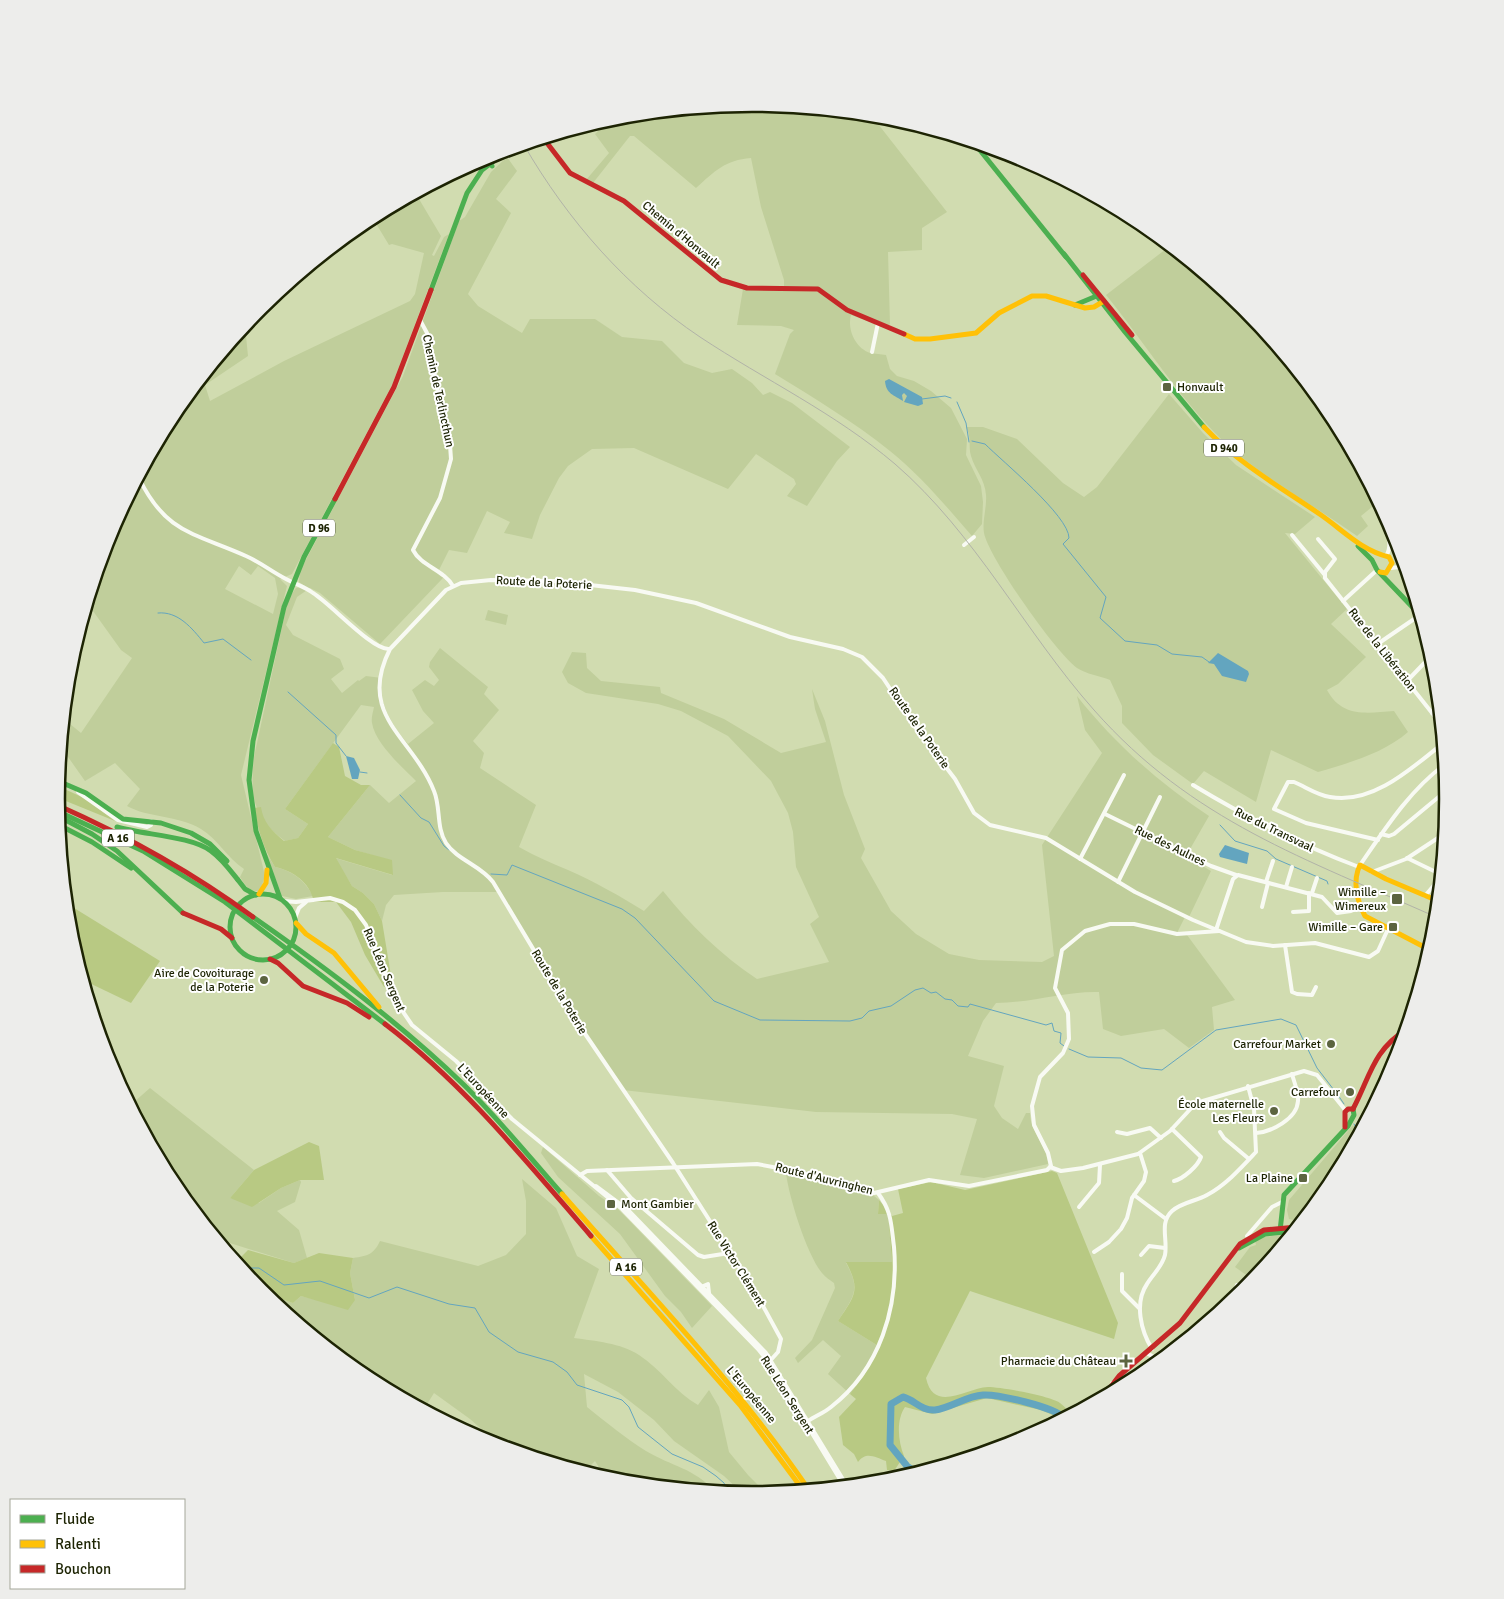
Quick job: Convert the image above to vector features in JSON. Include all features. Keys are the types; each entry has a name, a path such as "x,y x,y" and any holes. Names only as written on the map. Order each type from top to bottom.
{"main road":[{"name":"Chemin d'Honvault","path":"548,144 570,173 624,201 721,280 747,288 818,289 842,308 913,338 930,340 978,332 996,315 1032,296 1046,296 1072,305 1090,308 1103,302"},
{"name":"D 940","path":"982,152 1205,428 1231,454 1350,538 1373,553 1384,556"},
{"name":"D 96","path":"282,900 265,860 250,802 250,762 280,622 292,583 391,394 460,212 473,188 491,165"},
{"path":"1072,305 1086,302 1097,296"},
{"name":"D 940","path":"1350,538 1374,564"},
{"path":"1409,598 1390,578 1391,561 1384,556 1376,559 1374,564 1378,571 1411,606"},
{"path":"1378,571 1386,572 1391,569"},
{"path":"65,785 88,795 119,817 131,821 151,821 184,830 208,843 227,861 238,880"},
{"name":"L'Européenne","path":"65,808 156,851 221,896 278,938 444,1072 480,1109 740,1405 777,1452 799,1485"},
{"name":"L'Européenne","path":"65,815 144,851 221,896"},
{"path":"65,820 92,834 117,851 183,913"},
{"path":"93,820 100,820 144,835 187,840 201,844 222,859 245,889 257,895 282,900 291,909 303,933 331,951 367,996 432,1054"},
{"path":"66,828 89,840 119,859 183,913 221,929 248,956 258,960 280,956 290,947 295,936 296,921"},
{"name":"D 96","path":"257,895 267,880 265,860"},
{"path":"1423,947 1368,919 1361,907 1356,875 1360,866 1432,899"},
{"path":"232,939 230,926 234,912 244,900 257,895"},
{"name":"L'Européenne","path":"303,958 432,1054 484,1106 734,1389 775,1440 805,1484"},
{"path":"270,959 279,964 303,986 346,1003 389,1031 398,1034"},
{"path":"1282,1229 1282,1202 1286,1193 1344,1130 1355,1114 1353,1110 1380,1050 1391,1037 1398,1034"},
{"path":"1344,1130 1348,1109 1353,1110"},
{"path":"1346,1114 1353,1117"},
{"path":"1110,1385 1152,1349 1188,1314 1225,1263 1251,1241 1265,1234 1289,1228"},
{"path":"1282,1229 1287,1230"}],"street":[{"name":"Chemin de Terlincthun","path":"420,320 427,333 451,456 442,495 413,550 419,558 444,575 453,586"},
{"path":"872,352 878,323"},
{"path":"142,485 155,506 175,525 199,538 250,557 292,583 318,596 370,639 384,648 390,649"},
{"name":"Rue de la Libération","path":"1292,535 1432,712"},
{"path":"964,545 974,537"},
{"path":"1318,539 1335,559 1324,574"},
{"path":"1384,556 1391,549 1391,547"},
{"path":"1391,569 1398,566"},
{"path":"1343,601 1378,571"},
{"name":"Route de la Poterie","path":"676,1167 576,1022 493,882 483,871 453,850 445,841 440,827 434,790 391,724 379,697 380,674 390,649 436,598 453,586 480,580 528,580 635,590 692,602 790,637 854,653 869,663 890,687 916,728 955,779 977,816 990,824 1005,830 1044,837 1118,882 1217,931 1252,944 1285,945 1317,943 1371,957 1379,949 1388,929"},
{"path":"1378,643 1415,618"},
{"path":"1407,681 1425,661"},
{"path":"1378,840 1303,822 1274,810 1288,782 1294,782 1326,796 1339,798 1354,797 1396,780 1437,748"},
{"path":"1360,866 1421,784 1438,770"},
{"path":"1080,859 1124,775"},
{"name":"Rue du Transvaal","path":"1193,785 1268,828 1316,851 1360,866"},
{"path":"65,786 86,796 123,822 148,827 151,825 151,821"},
{"path":"1118,882 1160,797"},
{"path":"1382,834 1389,836 1394,834 1439,797"},
{"name":"Rue des Aulnes","path":"1105,814 1211,866 1236,875 1310,893"},
{"path":"1372,872 1407,858 1438,838"},
{"path":"1407,858 1435,873"},
{"path":"1262,907 1273,862"},
{"path":"1286,887 1292,867"},
{"path":"1050,1167 1049,1155 1034,1125 1032,1106 1040,1076 1062,1052 1069,1039 1068,1015 1055,988 1058,958 1062,950 1082,932 1110,924 1134,924 1177,934 1217,931 1233,879 1236,875"},
{"path":"1293,912 1309,911 1310,893 1317,878"},
{"path":"1425,896 1433,885"},
{"path":"1310,893 1325,898 1332,910 1337,913 1361,907"},
{"name":"Rue Léon Sergent","path":"282,900 293,902 321,898 336,899 357,912 366,925 396,1003 410,1023 456,1062 512,1119 622,1209 770,1361"},
{"path":"296,921 299,908 310,900"},
{"path":"1285,945 1292,992 1312,995 1316,987"},
{"name":"Route d'Auvringhen","path":"580,1175 585,1171 737,1164 763,1165 798,1172 867,1192 878,1192 929,1180 966,1187 1050,1167 1061,1171 1100,1165 1140,1153 1172,1129 1196,1103 1306,1070 1315,1073 1346,1114"},
{"path":"1256,1133 1265,1132 1282,1124 1297,1106 1298,1100 1292,1074"},
{"path":"1152,1349 1145,1337 1140,1308 1144,1290 1161,1265 1165,1248 1166,1219 1175,1208 1206,1196 1220,1187 1256,1150 1254,1107 1248,1086"},
{"path":"1117,1132 1127,1134 1150,1128 1161,1138"},
{"path":"1172,1129 1201,1157 1199,1162 1180,1179 1174,1181"},
{"path":"1220,1132 1222,1137 1249,1159"},
{"path":"1094,1252 1109,1242 1121,1229 1134,1196 1146,1175 1140,1153"},
{"path":"1079,1207 1099,1183 1100,1165"},
{"name":"Rue Victor Clément","path":"676,1167 757,1295 781,1338 780,1350 770,1361"},
{"path":"607,1170 631,1198 699,1256 729,1253"},
{"path":"806,1422 830,1409 856,1383 873,1356 890,1316 894,1296 896,1266 890,1210 878,1192"},
{"path":"1134,1196 1166,1219"},
{"path":"1247,1236 1272,1207 1282,1202"},
{"path":"1141,1255 1149,1246 1165,1248"},
{"path":"1122,1274 1122,1291 1140,1308"},
{"name":"Rue Léon Sergent","path":"701,1288 708,1284 709,1293 770,1361 843,1481"},
{"path":"1147,1353 1153,1357"}],"green space":[{"path":"752,112 842,118 879,125 947,212 922,228 922,250 888,252 890,324 887,328 851,315 851,332 856,342 865,351 886,355 890,369 897,376 914,381 931,391 951,408 967,439 966,455 981,486 983,502 982,524 972,536 923,481 890,451 848,420 775,374 790,334 794,330 781,326 737,325 743,289 784,289 784,280 761,207 751,158 734,161 721,167 696,188 634,136 630,136 593,183 586,180 609,153 595,134 599,130 662,118"},
{"path":"508,158 517,171 496,199 511,213 468,294 478,306 522,333 530,319 595,319 622,337 662,341 684,363 712,373 732,369 752,383 763,395 770,392 792,403 850,447 837,461 807,506 787,496 796,484 794,479 756,454 728,489 634,448 592,449 568,466 559,478 540,515 532,539 504,533 510,522 487,511 467,553 449,550 439,570 445,574 442,579 380,644 320,593 310,588 297,597 286,625 293,635 340,659 344,669 331,679 342,693 366,676 382,678 381,687 384,705 392,722 408,744 434,723 423,711 412,690 425,680 434,686 439,680 429,667 430,662 440,648 488,687 484,694 499,710 473,741 484,753 480,768 536,805 519,847 598,884 644,911 663,891 707,939 757,979 829,962 810,924 819,917 796,867 793,832 788,813 771,781 728,736 681,711 658,704 586,693 568,683 562,672 572,652 586,653 587,668 601,681 660,687 661,693 724,719 781,753 826,742 815,709 812,689 825,721 844,795 865,849 861,858 891,911 916,934 949,954 979,960 1042,962 1054,956 1042,845 1102,753 1085,730 1077,696 1106,730 1138,761 1172,790 1209,816 1186,856 1211,871 1189,917 1186,915 1176,935 1187,935 1235,1000 1212,1007 1214,1030 1189,1048 1164,1029 1121,1036 1103,1029 1099,992 1073,993 996,1003 983,1021 968,1056 1004,1066 994,1106 1002,1118 1018,1129 1026,1113 1030,1113 1048,1164 984,1178 960,1175 977,1119 952,1114 816,1112 623,1090 577,1022 497,892 443,892 394,895 386,905 382,921 374,904 363,893 352,886 335,858 392,875 392,861 355,850 328,837 370,785 389,803 416,781 378,739 372,723 374,707 361,705 285,809 308,824 298,838 285,841 274,832 260,814 253,794 254,757 288,599 296,588 305,586 299,582 300,571 403,376 459,221 465,217 491,172"},
{"path":"419,199 441,236 432,255 434,256 444,237 449,234 392,385 292,574 280,579 287,586 241,775 265,876 260,891 256,891 248,887 240,877 244,869 232,860 201,829 183,821 144,813 127,806 140,789 115,763 85,781 66,754 69,724 81,733 132,658 121,650 92,609 117,537 136,496 157,456 207,381 246,335 248,356 205,385 210,401 284,361 410,301 415,294 424,253 392,244 389,245 376,224","holes":["239,566 251,575 258,566 275,578 278,594 273,614 225,589"]},
{"path":"1165,250 1205,283 1269,347 1297,381 1323,418 1347,456 1373,506 1361,516 1368,526 1357,536 1254,467 1223,441 1177,389 1106,295"},
{"path":"1169,394 1203,433 1236,465 1315,517 1295,534 1285,533 1347,609 1331,624 1366,657 1338,684 1327,690 1340,705 1356,712 1394,711 1408,732 1377,752 1318,772 1271,750 1256,802 1204,771 1193,784 1153,755 1122,723 1122,706 1110,680 1077,668 1054,644 1010,583 984,533 985,489 971,456 969,434 966,427 983,427 1017,439 1063,483 1084,497 1097,487"},
{"path":"488,610 508,615 506,625 485,620"},
{"path":"333,743 339,747 345,776 361,785 370,785 328,837 355,850 392,860 393,875 336,858 352,886 363,893 374,904 382,921 392,982 384,987 365,955 351,922 336,902 314,902 309,889 300,878 288,871 275,867 264,846 254,808 261,807 269,826 284,841 298,838 308,824 285,809"},
{"path":"65,789 86,799 115,821 65,801"},
{"path":"265,851 275,867 297,877 306,885 313,896 296,899 282,896"},
{"path":"74,908 160,961 131,1003 90,983"},
{"path":"150,1088 254,1170 230,1198 259,1203 281,1188 300,1180 295,1202 277,1211 299,1230 307,1258 294,1263 227,1242 181,1181 157,1143 135,1101"},
{"path":"1353,1125 1355,1127 1347,1143 1295,1220 1289,1219 1287,1210 1289,1200"},
{"path":"309,1142 319,1146 324,1180 300,1180 281,1188 252,1207 230,1198 254,1170"},
{"path":"543,1147 599,1196 617,1208 712,1306 692,1328 681,1312 665,1296 620,1234 558,1177 541,1153"},
{"path":"1052,1171 1057,1173 1118,1323 1114,1339 970,1291 926,1378 930,1389 936,1395 943,1397 979,1388 1003,1389 1055,1400 1067,1410 1056,1416 1041,1410 987,1398 932,1414 905,1407 899,1424 900,1444 904,1456 894,1471 887,1470 886,1461 874,1457 867,1456 858,1462 854,1454 843,1445 839,1417 856,1399 850,1394 864,1375 880,1347 838,1321 852,1299 855,1286 846,1262 892,1262 888,1214 878,1214 879,1200 892,1216 903,1213 898,1189 931,1182 965,1190"},
{"path":"786,1172 874,1196 879,1200 878,1214 888,1214 892,1262 846,1263 851,1272 854,1293 838,1321 880,1347 864,1375 850,1394 828,1374 841,1356 823,1340 798,1363 795,1358 812,1340 835,1288 834,1283 823,1274 810,1253 794,1209"},
{"path":"522,1179 556,1208 577,1256 599,1269 574,1338 608,1343 632,1351 647,1361 682,1394 698,1405 709,1390 719,1407 729,1452 759,1486 734,1486 724,1476 674,1441 654,1420 618,1392 584,1374 587,1407 638,1446 699,1477 708,1485 662,1481 618,1473 600,1469 595,1461 589,1467 574,1463 531,1450 489,1434 434,1393 427,1404 370,1371 334,1345 281,1299 293,1303 301,1296 321,1301 355,1300 350,1273 353,1258 370,1254 380,1241 478,1266 506,1255 526,1234 526,1201"},
{"path":"1283,1235 1247,1276 1235,1267 1250,1247 1256,1245 1255,1241 1262,1237"},
{"path":"248,1250 294,1263 319,1253 353,1258 350,1273 355,1300 348,1310 301,1296 293,1303 281,1299 240,1258"}],"water":[{"path":"889,379 922,397 923,404 918,406 904,402 907,396 904,393 902,395 903,401 891,394 887,389 885,381"},
{"path":"1218,653 1248,671 1249,674 1246,682 1222,676 1214,664 1208,663"},
{"path":"346,756 354,758 360,770 358,779 352,779"},
{"path":"1225,845 1249,853 1247,864 1220,857 1219,854"}],"waterway":[{"path":"922,399 945,396 951,398"},
{"path":"957,402 966,423 969,442"},
{"path":"972,441 985,444 1033,489 1058,516 1066,528 1069,538 1063,544 1106,597 1100,618 1125,641 1157,645 1172,654 1202,657 1209,662"},
{"path":"158,613 165,613 178,618 189,626 204,643 223,639 251,660"},
{"path":"288,692 336,735 336,743 346,756"},
{"path":"360,772 367,773"},
{"path":"400,795 421,818 429,822 444,846 449,850"},
{"path":"1220,825 1235,841 1267,851 1276,859 1327,881 1328,884"},
{"path":"491,874 507,875 512,865 622,909 635,918 714,1001 760,1020 850,1021 862,1018 869,1011 891,1006 915,990 923,988 931,993 936,992 945,999 952,1000 958,1006 968,1007 970,1004 1046,1025 1052,1023 1054,1031 1061,1033 1060,1043 1064,1046"},
{"path":"1069,1049 1088,1057 1121,1058 1141,1068 1162,1070 1216,1030 1281,1019 1296,1025 1317,1068 1334,1090"},
{"path":"1338,1095 1344,1104"},
{"path":"250,1268 259,1268 284,1285 320,1281 369,1298 397,1287 449,1304 475,1308 489,1332 518,1352 553,1362 567,1372 577,1385 622,1400 629,1407 638,1427 672,1454 703,1467 725,1485"},
{"path":"909,1468 890,1445 891,1404 903,1397 926,1409 935,1410 971,1397 990,1395 1038,1406 1059,1414"}],"railway":[{"path":"527,150 541,173 580,226 601,251 648,297 700,337 848,429 895,464 924,491 975,552 1069,680 1094,710 1132,748 1170,781 1211,809 1253,833 1341,876 1429,914"}],"traffic: fast":[{"path":"982,152 1066,257"},
{"path":"431,290 467,193 482,170 488,166"},
{"path":"1064,254 1125,332 1204,427"},
{"path":"1075,305 1099,295"},
{"path":"280,898 256,831 249,780 253,741 284,607 304,557 335,499"},
{"path":"1358,546 1372,560 1377,570 1411,606"},
{"path":"65,784 86,793 123,819 161,823 191,833 210,844 227,861"},
{"path":"65,815 143,851 225,902 385,1024"},
{"path":"65,820 92,834 117,851 183,913"},
{"path":"117,827 180,839 202,846 219,858 238,880"},
{"path":"66,828 92,842 131,868"},
{"path":"238,880 245,889 256,895"},
{"path":"263,894 276,896 286,904 294,914 296,927 294,940 286,950 276,958 263,960 250,958 240,950 232,940 230,927 232,914 240,904 250,896 263,894"},
{"path":"253,917 362,997 439,1061 489,1111 562,1194"},
{"path":"1280,1231 1284,1195 1348,1126 1354,1115 1353,1109"},
{"path":"1239,1248 1265,1234 1286,1232"}],"traffic: slow":[{"path":"904,334 915,339 930,339 976,333 999,313 1032,296 1046,296 1085,308 1094,307 1104,301"},
{"path":"1204,427 1231,452 1260,474 1321,515 1361,545 1389,557 1392,563 1386,573 1380,572"},
{"path":"1423,946 1365,916 1356,891 1356,878 1360,865 1386,879 1432,898"},
{"path":"259,894 266,883 267,870"},
{"path":"296,923 306,934 334,953 379,1007"},
{"path":"562,1194 722,1375 805,1484"},
{"path":"591,1236 740,1405 799,1485"}],"traffic: jam":[{"path":"548,144 570,173 624,201 721,280 747,288 818,289 847,310 904,334"},
{"path":"1083,275 1132,335"},
{"path":"335,499 394,387 431,290"},
{"path":"65,809 109,829 183,870 253,917"},
{"path":"183,913 221,929 232,938"},
{"path":"270,959 278,963 303,986 347,1003 369,1017"},
{"path":"385,1024 414,1047 468,1098 591,1236"},
{"path":"1353,1109 1379,1055 1397,1037"},
{"path":"1345,1127 1345,1112 1348,1109 1353,1109"},
{"path":"1114,1383 1119,1376 1180,1323 1240,1244 1264,1230 1289,1228"}],"place":[{"name":"Honvault","path":"1167,387"},
{"name":"Wimille – Wimereux","path":"1397,899"},
{"name":"Wimille – Gare","path":"1393,927"},
{"name":"Aire de Covoiturage de la Poterie","path":"264,980"},
{"name":"Carrefour Market","path":"1331,1044"},
{"name":"Carrefour","path":"1350,1092"},
{"name":"École maternelle Les Fleurs","path":"1274,1111"},
{"name":"La Plaine","path":"1303,1178"},
{"name":"Mont Gambier","path":"611,1204"},
{"name":"Pharmacie du Château","path":"1126,1361"}]}
